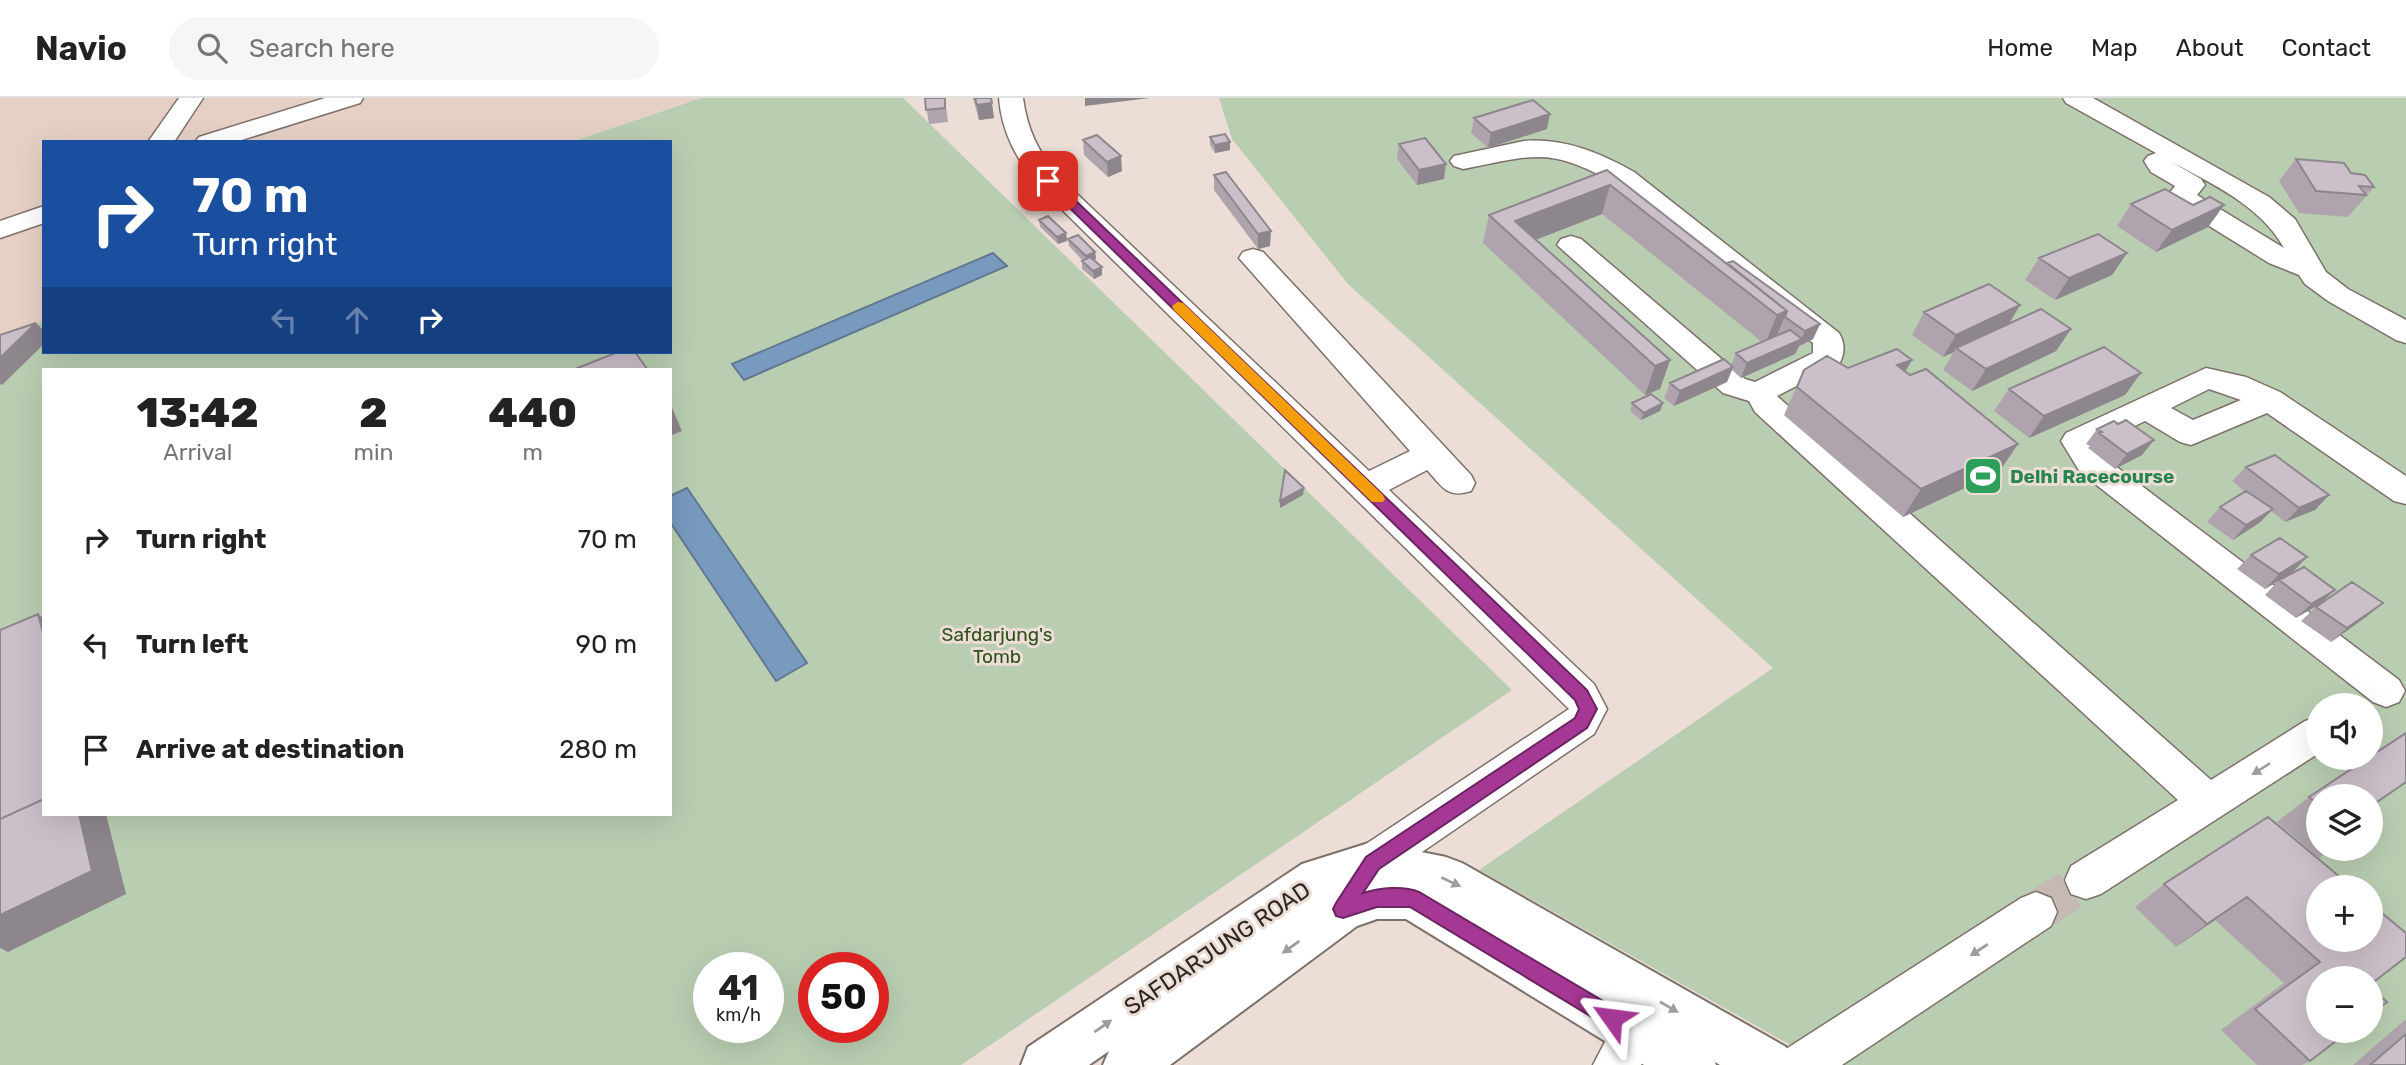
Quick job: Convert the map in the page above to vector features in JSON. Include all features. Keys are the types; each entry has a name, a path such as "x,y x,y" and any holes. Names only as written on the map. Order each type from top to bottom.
{"main road":[{"name":"SAFDARJUNG ROAD","path":"1046,1065 1318,879 1372,863 1446,878 1768,1065"},
{"name":"SAFDARJUNG ROAD","path":"1128,1065 1343,909 1377,898 1412,898 1625,1048 1691,1065"}],"street":[{"path":"162,140 191,98"},
{"path":"214,140 351,98"},
{"path":"1011,98 1013,124 1023,150 1048,181 1581,695 1588,709 1581,723 1372,863 1343,909"},
{"path":"2075,98 2172,152 2157,158 2157,163 2260,203 2285,225 2315,278 2338,295 2406,333"},
{"path":"2103,98 2158,128 2159,132 2148,138"},
{"path":"1463,161 1542,148 1597,162 1637,188 1828,340 1828,358 1769,385 1760,394"},
{"path":"2205,181 2182,195 2279,257 2309,269"},
{"path":"1594,194 1637,188"},
{"path":"0,230 42,216"},
{"path":"1571,245 1734,386 1760,394 1766,404 1935,559 2208,803"},
{"path":"1253,258 1459,484"},
{"path":"2385,691 2091,464 2077,441 2206,378 2235,384 2269,400 2406,492"},
{"path":"2146,407 2191,434 2269,400"},
{"path":"1366,487 1431,454"},
{"path":"2086,880 2306,741"},
{"path":"1802,1065 2036,912"}],"shaded area":[{"path":"0,98 701,98 578,140 42,140 42,322 0,336"}],"green space":[{"name":"Safdarjung's Tomb","path":"701,98 903,98 1512,690 961,1065 0,1065 0,336 42,322 42,354 672,354 672,140 578,140"},
{"name":"Delhi Racecourse","path":"1219,98 2406,98 2406,1065 1826,1065 1479,870 1773,668 1348,284 1232,139"}],"water":[{"path":"993,253 1007,266 744,380 732,364"},
{"path":"687,488 807,663 776,681 672,525 672,495"}],"building":[{"path":"925,98 945,98 945,108 926,110"},
{"path":"975,98 991,98 992,103 977,105"},
{"path":"1533,100 1550,114 1491,133 1474,118"},
{"path":"1225,134 1230,142 1215,145 1210,137"},
{"path":"1097,135 1121,156 1107,162 1083,140"},
{"path":"1425,138 1446,164 1419,170 1399,144"},
{"path":"2296,159 2344,163 2351,173 2365,175 2374,187 2359,186 2366,195 2316,191"},
{"path":"1607,170 1787,311 1777,315 1610,185 1515,221 1670,360 1655,366 1489,215"},
{"path":"1226,172 1271,231 1258,234 1214,175"},
{"path":"2165,189 2193,205 2210,197 2224,205 2172,230 2131,204"},
{"path":"1048,216 1066,233 1057,237 1039,220"},
{"path":"2098,234 2127,253 2069,278 2039,258"},
{"path":"1078,235 1095,252 1086,256 1068,239"},
{"path":"1090,257 1102,267 1093,271 1082,261"},
{"path":"1733,261 1820,324 1805,331 1785,317 1787,311 1727,263"},
{"path":"1989,284 2020,305 1956,335 1924,312"},
{"path":"2041,309 2071,329 1986,369 1956,348"},
{"path":"36,323 0,358 0,335"},
{"path":"1790,330 1802,339 1747,363 1736,353"},
{"path":"2104,347 2141,373 2044,416 2009,389"},
{"path":"1897,349 1912,360 1897,365 1910,375 1926,369 2018,444 1921,489 1797,387 1804,370 1827,356 1848,368"},
{"path":"613,354 636,354 646,368 578,368"},
{"path":"1724,359 1733,367 1680,391 1670,383"},
{"path":"1651,394 1663,403 1644,413 1632,403"},
{"path":"2126,420 2154,440 2127,454 2097,429 2114,421 2118,424"},
{"path":"2275,455 2329,495 2299,508 2246,467"},
{"path":"1285,470 1304,488 1280,501"},
{"path":"2246,491 2273,509 2246,525 2220,507"},
{"path":"2280,538 2307,557 2279,574 2251,555"},
{"path":"2304,567 2335,590 2311,604 2279,580"},
{"path":"2352,582 2383,603 2347,628 2316,607"},
{"path":"38,614 42,629 42,800 0,819 0,630"},
{"path":"2406,733 2406,782 2383,798 2383,784 2329,784 2350,770 2383,770 2383,748"},
{"path":"42,800 42,816 79,816 92,871 0,915 0,819"},
{"path":"2268,817 2306,849 2306,861 2321,861 2338,875 2306,875 2306,950 2247,897 2207,924 2164,884"},
{"path":"2383,914 2406,933 2406,957 2383,975 2383,966 2314,966 2320,962 2309,952 2383,952"},
{"path":"2306,972 2306,1043 2333,1043 2310,1061 2255,1009"},
{"path":"2406,1034 2406,1065 2370,1065"}],"tunnel":[{"path":"2036,912 2086,880"}],"slow traffic":[{"path":"1178,306 1378,499"}],"place":[{"name":"Delhi Racecourse","path":"1983,476"}],"route":[{"path":"1048,181 1581,695 1588,709 1581,723 1372,863 1343,909 1377,898 1412,898 1612,1018"}]}
